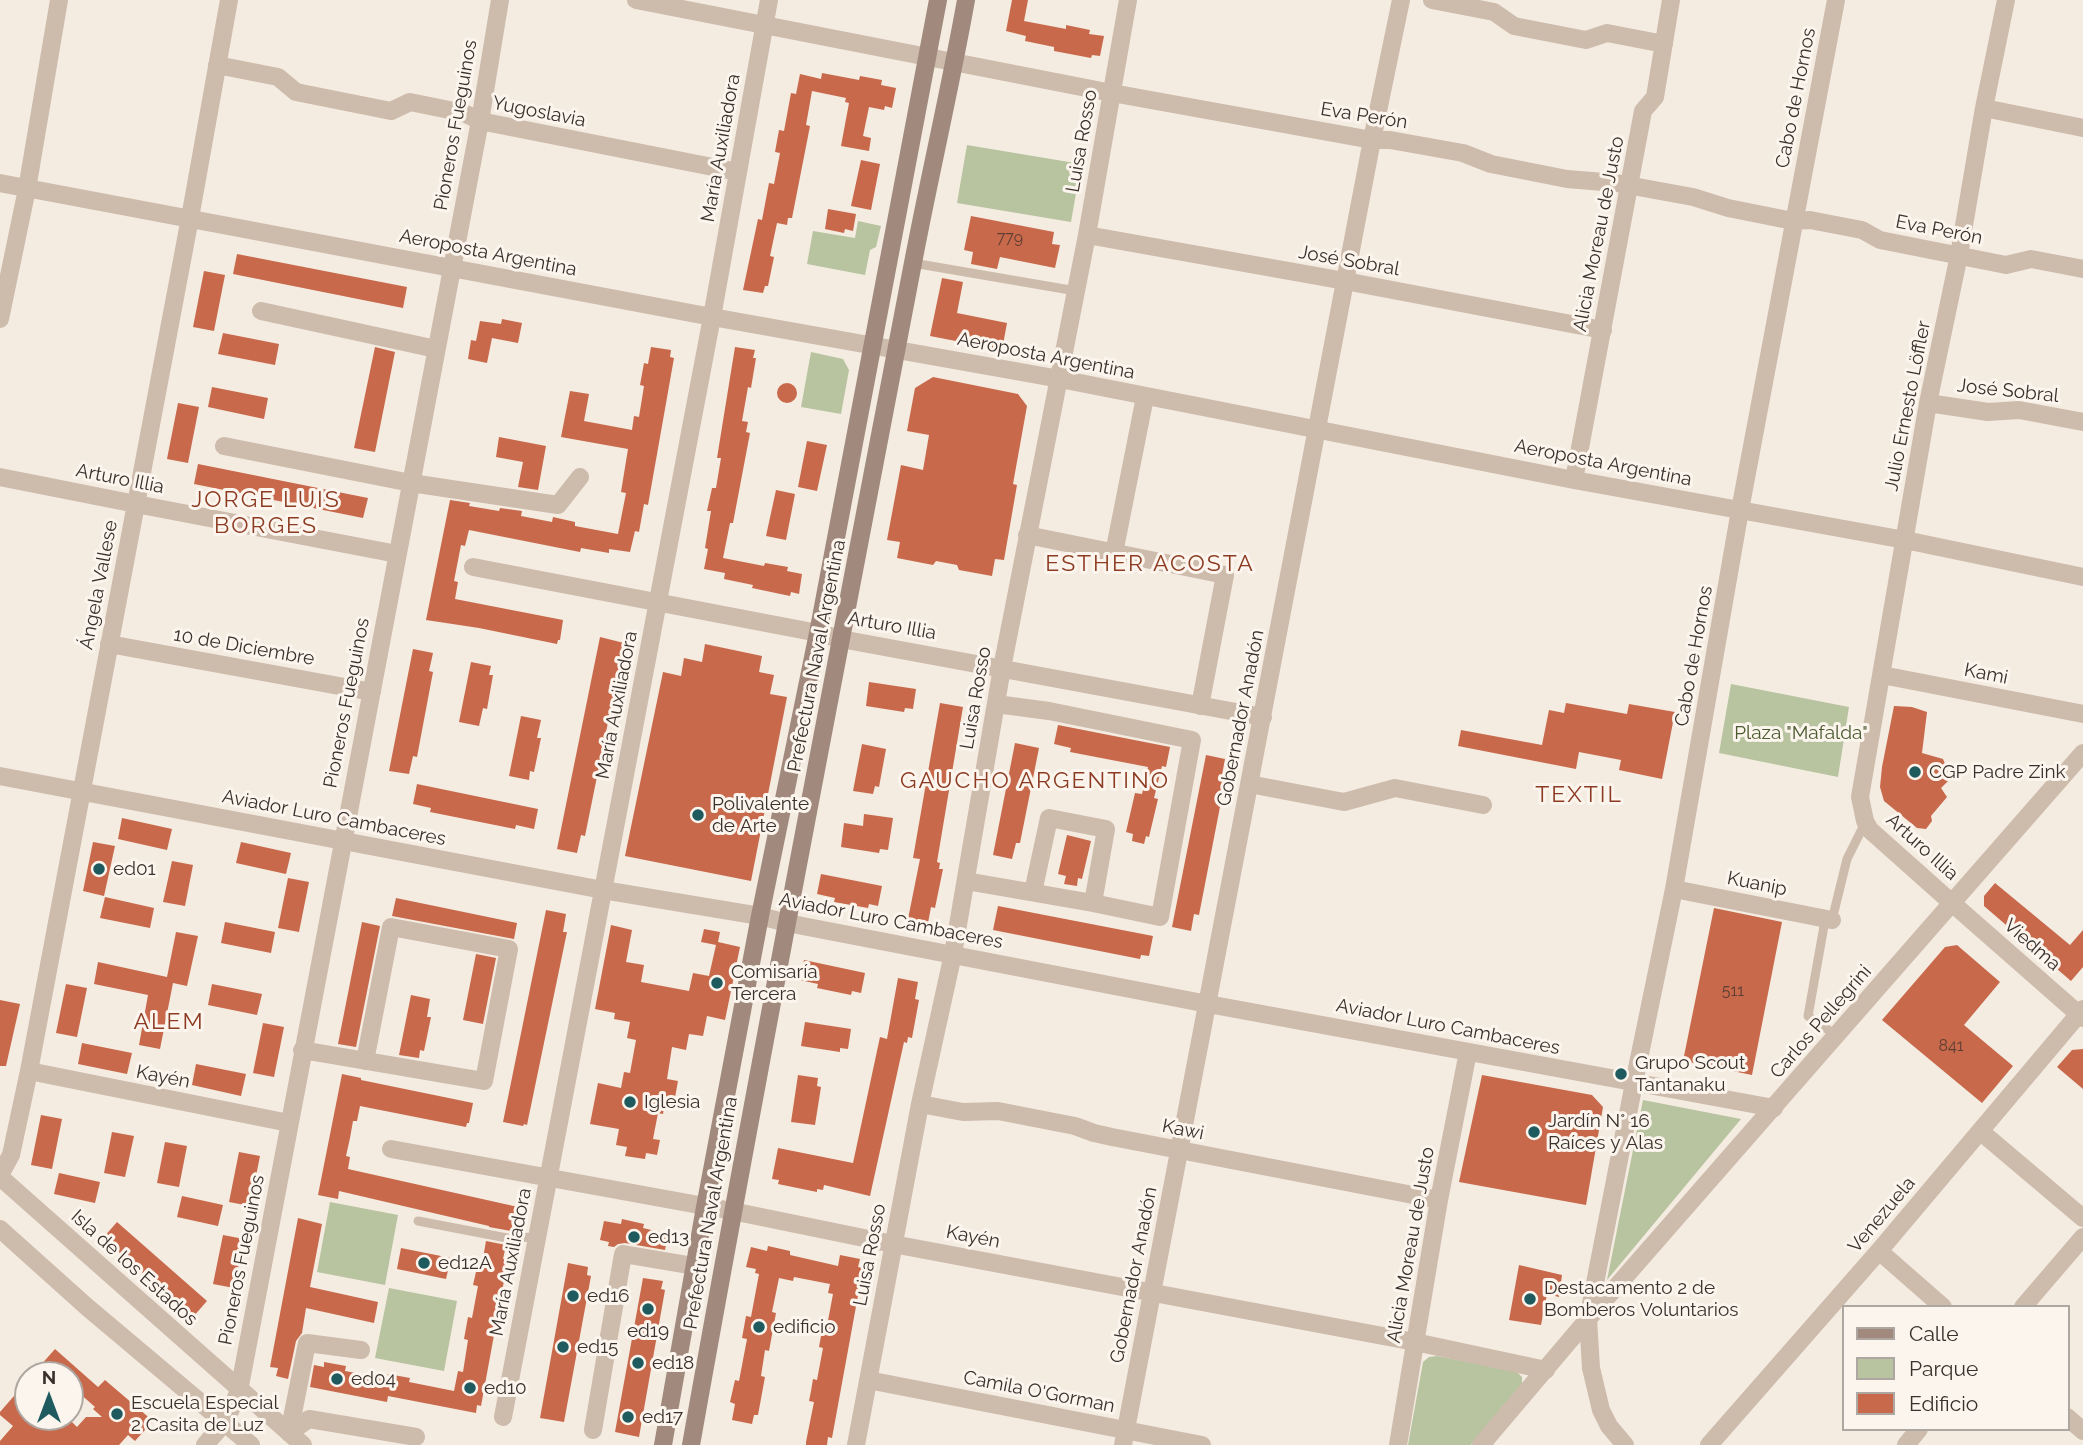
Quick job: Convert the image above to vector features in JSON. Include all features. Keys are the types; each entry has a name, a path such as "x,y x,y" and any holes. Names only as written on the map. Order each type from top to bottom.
{"main road":[{"name":"Prefectura Naval Argentina","path":"663,1445 760,916 818,633 938,0"},
{"name":"Prefectura Naval Argentina","path":"691,1445 732,1211 913,263 966,0"}],"street":[{"path":"0,319 27,189 59,0"},
{"name":"Ángela Vallese","path":"0,1176 11,1155 29,1071 229,0"},
{"name":"Pioneros Fueguinos","path":"205,1445 225,1422 239,1391 480,121 500,0"},
{"name":"Eva Perón","path":"636,0 1112,93 1372,140 1390,140 1463,153 1491,164 1567,179 1616,183 1693,197 1728,208 1793,221 1810,220 1862,230 1880,240 2006,265 2031,259 2083,269"},
{"name":"María Auxiliadora","path":"503,1417 712,317 769,0"},
{"name":"Luisa Rosso","path":"856,1445 920,1104 953,954 1002,668 1060,379 1128,0"},
{"name":"Gobernador Anadón","path":"1124,1438 1401,0"},
{"path":"1432,0 1494,12 1514,26 1586,40 1607,33 1664,44"},
{"name":"Alicia Moreau de Justo","path":"1574,480 1643,111 1655,97 1671,0"},
{"name":"Cabo de Hornos","path":"1588,1319 1674,889 1740,510 1836,0"},
{"name":"Julio Ernesto Löffler","path":"1865,821 1860,797 1928,403 1959,255 2006,0"},
{"name":"Yugoslavia","path":"217,65 278,77 296,92 391,111 410,102 464,113 480,121 738,172"},
{"path":"1984,108 2083,128"},
{"name":"Aeroposta Argentina","path":"0,183 712,317 1060,379 1574,480 1905,540 2083,577"},
{"name":"José Sobral","path":"1087,235 1602,330"},
{"path":"261,311 436,349"},
{"path":"1114,553 1145,397"},
{"name":"José Sobral","path":"1928,403 1988,412 2019,410 2083,422"},
{"path":"224,446 411,483 558,505 580,477"},
{"name":"Arturo Illia","path":"0,477 397,554"},
{"path":"1027,535 1225,575 1200,706"},
{"name":"Arturo Illia","path":"472,567 1263,717"},
{"name":"10 de Diciembre","path":"108,644 372,692"},
{"name":"Kami","path":"1882,676 2083,714"},
{"path":"966,881 1160,917 1192,740 1049,711 996,704"},
{"name":"Carlos Pellegrini","path":"1481,1445 2083,753"},
{"name":"Aviador Luro Cambaceres","path":"0,776 603,890 760,916 1208,1004 1774,1108"},
{"path":"1249,784 1345,802 1395,788 1483,805"},
{"path":"1033,892 1049,818 1106,828 1093,903"},
{"name":"Arturo Illia","path":"1865,821 1880,839 1952,903"},
{"name":"Kuanip","path":"1674,889 1832,920"},
{"name":"Viedma","path":"1952,903 2082,1013"},
{"path":"302,1050 484,1082 509,949 391,927 365,1061"},
{"name":"Venezuela","path":"1709,1445 2082,1013"},
{"name":"Alicia Moreau de Justo","path":"1398,1445 1439,1200 1468,1052"},
{"name":"Kayén","path":"29,1071 289,1123"},
{"name":"Kawi","path":"920,1104 963,1112 998,1111 1076,1126 1094,1133 1439,1200"},
{"path":"1980,1131 2083,1218"},
{"name":"Kayén","path":"391,1149 732,1211 1415,1342 1546,1370"},
{"name":"Isla de los Estados","path":"0,1176 296,1439"},
{"path":"0,1229 87,1307 251,1445"},
{"path":"2025,1305 2083,1237"},
{"path":"1879,1251 1941,1305"},
{"path":"593,1430 623,1254 694,1266"},
{"path":"1588,1319 1591,1368 1601,1410 1609,1426 1625,1445"},
{"path":"296,1439 307,1343 361,1350"},
{"name":"Camila O'Gorman","path":"868,1380 1124,1438 1202,1445"},
{"path":"296,1439 309,1419 416,1437"},
{"path":"2069,1419 2083,1431"},
{"path":"1906,1445 1917,1431"}],"lane":[{"path":"913,263 1076,291"},
{"path":"1837,1036 1808,1016 1824,926 1832,920 1847,859 1865,821"},
{"path":"418,1221 507,1238 538,1237"}],"green space":[{"path":"967,145 1081,164 1071,222 957,203"},
{"path":"858,221 881,226 876,247 870,250 865,275 807,264 813,231 855,238"},
{"path":"811,352 843,359 849,370 841,414 801,407"},
{"name":"Plaza \"Mafalda\"","path":"1731,684 1849,707 1838,777 1719,753"},
{"path":"1643,1100 1741,1119 1607,1280"},
{"path":"330,1202 398,1215 385,1285 317,1272"},
{"path":"389,1288 457,1301 444,1371 375,1358"},
{"path":"1437,1356 1516,1371 1522,1377 1522,1386 1471,1445 1408,1445 1423,1362 1429,1357"}],"building":[{"path":"1012,0 1028,0 1024,21 1066,29 1066,25 1090,30 1089,34 1104,36 1100,56 1092,55 1091,58 1054,51 1054,47 1025,41 1026,36 1006,31"},
{"path":"822,73 859,80 860,76 882,80 881,85 896,88 892,108 885,106 884,110 869,107 863,136 871,138 869,151 841,146 849,103 845,102 846,98 812,91 806,125 810,126 792,218 788,218 787,225 777,223 770,256 774,257 768,286 765,286 763,293 743,290 758,219 762,220 769,183 774,184 780,153 775,152 779,130 784,131 791,93 796,94 800,74 821,79"},
{"path":"861,160 880,164 871,210 851,206"},
{"path":"828,209 856,214 853,231 845,229 844,233 825,229"},
{"path":"971,216 1054,232 1052,244 1060,245 1055,268 1000,257 997,269 971,264 973,252 964,250"},
{"path":"237,254 407,287 403,308 233,274"},
{"path":"204,271 225,275 214,331 193,327"},
{"path":"942,278 963,282 957,313 1007,323 1002,350 930,336"},
{"path":"502,319 522,323 518,343 492,338 487,363 468,359 471,340 476,341 480,321 501,324"},
{"path":"223,333 279,344 275,365 218,354"},
{"path":"375,347 395,352 375,452 354,448"},
{"path":"651,347 671,350 670,357 674,358 648,505 644,504 639,532 635,531 630,552 609,549 609,553 581,548 580,552 469,530 465,546 461,545 454,581 458,582 455,599 563,620 557,644 426,620 450,500 499,511 500,508 522,511 521,516 552,522 553,517 575,522 575,526 618,534 626,493 621,492 628,449 561,437 570,391 589,394 584,421 632,430 634,416 639,417 644,386 640,385 644,363 648,364"},
{"path":"735,347 755,350 753,358 756,358 742,421 748,422 746,432 750,433 733,523 730,523 723,558 764,566 765,563 788,567 787,571 802,574 799,594 791,592 790,596 752,588 753,585 724,579 725,573 704,569 711,511 707,511 712,488 716,488 721,458 717,458"},
{"path":"933,377 1018,394 1027,406 1013,484 1017,485 1004,560 995,559 992,576 959,570 957,565 936,561 933,565 897,558 900,542 887,540 901,465 923,470 929,435 907,431 915,388"},
{"path":"787,383 794,386 797,393 794,400 787,403 780,400 777,393 780,386"},
{"path":"212,387 268,398 264,419 208,407"},
{"path":"178,403 199,407 188,463 167,459"},
{"path":"499,437 546,446 538,490 518,487 523,462 496,457"},
{"path":"807,441 827,445 817,491 798,487"},
{"path":"198,464 368,498 363,518 194,484"},
{"path":"776,490 795,494 786,540 766,536"},
{"path":"600,637 624,643 585,836 581,835 577,853 557,849"},
{"path":"705,644 762,656 759,672 774,675 770,694 787,697 751,881 625,856 663,672 681,676 684,658 702,662"},
{"path":"413,649 433,653 429,671 433,672 417,757 413,756 409,774 389,771"},
{"path":"471,662 491,666 489,675 493,675 487,709 483,708 479,726 459,722"},
{"path":"869,682 916,689 913,709 905,708 904,712 866,706"},
{"path":"940,703 963,707 937,862 940,863 939,869 943,869 935,908 931,907 928,923 908,919 920,859 913,858"},
{"path":"1566,703 1627,714 1629,704 1675,712 1662,779 1619,770 1621,760 1579,752 1576,769 1458,746 1461,730 1542,745 1549,710 1564,713"},
{"name":"CGP Padre Zink","path":"1894,706 1912,707 1927,712 1922,753 1943,759 1951,778 1941,788 1947,797 1931,816 1932,821 1926,829 1917,828 1884,801 1880,787"},
{"path":"521,716 541,720 537,738 541,738 534,772 530,771 529,780 509,776"},
{"path":"1058,725 1170,747 1166,767 1162,766 1154,798 1158,799 1149,837 1146,836 1144,844 1132,841 1133,834 1126,832 1135,793 1142,794 1148,767 1070,752 1071,748 1054,744"},
{"path":"1015,743 1039,748 1020,843 1016,843 1012,859 993,855"},
{"path":"862,744 886,749 879,787 875,786 873,794 853,791"},
{"path":"1206,755 1225,759 1222,775 1226,776 1199,915 1194,914 1191,931 1172,927"},
{"path":"417,784 538,809 534,829 516,825 515,829 430,812 431,808 413,804"},
{"path":"864,814 893,818 888,850 880,849 879,853 841,847 844,823 863,826"},
{"path":"122,818 172,829 167,850 118,839"},
{"path":"1067,835 1091,841 1082,879 1078,878 1077,886 1064,884 1066,876 1058,874"},
{"name":"ed01","path":"93,842 115,846 104,896 83,891"},
{"path":"241,842 291,853 286,874 236,863"},
{"path":"172,861 193,865 185,906 163,902"},
{"path":"821,874 882,886 878,906 869,904 868,908 834,902 835,898 817,894"},
{"path":"288,878 309,882 299,932 278,928"},
{"path":"1995,883 2070,945 2083,930 2083,967 2071,981 1984,906 1984,896"},
{"path":"105,897 154,908 150,928 100,918"},
{"path":"396,898 517,923 514,939 392,916"},
{"path":"998,906 1153,936 1149,956 1141,955 1140,959 993,930"},
{"path":"1714,908 1782,922 1752,1075 1683,1061"},
{"path":"546,910 566,914 563,932 567,932 527,1125 523,1126 503,1122"},
{"path":"225,922 275,932 271,953 221,943"},
{"path":"362,922 380,926 356,1047 338,1044"},
{"path":"611,925 632,930 626,962 644,965 641,982 689,991 693,973 709,976 716,945 701,942 704,929 720,932 718,942 740,947 725,1020 707,1016 703,1036 689,1034 686,1050 672,1047 667,1079 678,1081 674,1103 665,1101 663,1114 658,1113 653,1139 660,1140 657,1155 646,1153 645,1159 625,1156 627,1147 616,1145 619,1129 590,1124 598,1083 621,1088 624,1072 630,1073 636,1040 627,1038 630,1022 614,1019 615,1013 595,1009"},
{"path":"176,932 198,936 187,986 173,983 160,1049 139,1045 148,995 94,984 98,962 167,977"},
{"path":"1957,945 2000,982 1964,1025 2013,1066 1982,1103 1882,1020 1945,947"},
{"path":"476,954 496,958 483,1024 463,1020"},
{"path":"804,960 865,973 861,993 852,991 851,995 817,988 818,984 800,980"},
{"path":"898,978 918,982 915,999 919,1000 912,1038 908,1037 907,1043 904,1042 870,1196 824,1185 823,1190 817,1189 817,1192 778,1184 779,1180 772,1179 778,1148 853,1163 880,1037 887,1039"},
{"path":"66,984 87,988 77,1037 56,1033"},
{"path":"212,984 262,994 257,1015 208,1005"},
{"path":"411,995 430,999 427,1017 431,1017 424,1051 420,1050 419,1058 399,1055"},
{"path":"0,1000 20,1004 6,1066 0,1066"},
{"path":"805,1022 851,1029 848,1049 840,1048 840,1052 801,1046"},
{"path":"263,1023 284,1027 274,1077 253,1073"},
{"path":"82,1043 132,1053 127,1074 78,1064"},
{"path":"2083,1049 2083,1089 2057,1067 2072,1050"},
{"path":"196,1064 246,1074 241,1096 192,1085"},
{"path":"342,1074 473,1103 466,1127 360,1106 357,1121 353,1121 346,1156 350,1157 348,1169 518,1207 511,1231 339,1191 338,1199 318,1195"},
{"path":"798,1075 818,1078 817,1086 821,1087 815,1125 791,1122"},
{"name":"Jardín N° 16 Raíces y Alas","path":"1482,1075 1592,1095 1603,1107 1586,1205 1459,1182"},
{"path":"41,1115 62,1119 52,1169 31,1165"},
{"path":"112,1132 134,1136 125,1177 104,1173"},
{"path":"165,1142 187,1146 179,1187 157,1183"},
{"path":"239,1152 260,1156 250,1206 229,1202"},
{"path":"59,1173 100,1182 95,1203 54,1194"},
{"path":"182,1196 223,1205 218,1226 177,1217"},
{"path":"298,1218 322,1224 310,1287 378,1302 374,1323 306,1308 302,1333 296,1341 288,1379 276,1376 278,1368 270,1367"},
{"name":"ed13","path":"622,1219 668,1234 665,1250 625,1243 614,1247 608,1246 609,1242 600,1240 604,1221 621,1224"},
{"path":"117,1222 207,1301 193,1317 103,1238"},
{"path":"223,1235 244,1239 234,1288 213,1284"},
{"path":"486,1241 506,1245 503,1259 508,1259 481,1406 477,1405 476,1413 388,1396 387,1402 310,1387 314,1365 324,1367 324,1362 346,1366 345,1371 387,1379 388,1374 410,1378 409,1382 454,1391 458,1371 463,1372 468,1340 464,1339 468,1317 472,1318 478,1286 473,1285 478,1263 482,1264"},
{"path":"768,1246 790,1251 790,1255 838,1266 840,1255 860,1259 858,1267 863,1268 832,1438 828,1437 827,1445 806,1445 806,1442 814,1402 809,1401 813,1379 817,1380 823,1348 819,1347 823,1325 827,1326 833,1294 828,1293 830,1284 794,1277 793,1281 779,1278 772,1312 776,1313 769,1351 765,1350 761,1376 765,1377 758,1415 754,1415 752,1424 732,1420 735,1404 730,1402 735,1380 739,1381 747,1339 742,1338 746,1316 751,1317 759,1274 755,1273 756,1269 746,1267 751,1247 767,1251"},
{"name":"ed12A","path":"401,1248 451,1258 446,1279 397,1269"},
{"path":"568,1263 588,1267 587,1275 591,1276 564,1422 540,1418"},
{"path":"1519,1265 1562,1275 1559,1297 1547,1294 1541,1325 1509,1320"},
{"path":"643,1278 663,1281 661,1289 665,1290 639,1437 615,1432"},
{"name":"Escuela Especial 2 Casita de Luz","path":"55,1349 69,1361 44,1361"},
{"name":"Escuela Especial 2 Casita de Luz","path":"84,1375 98,1387 105,1380 153,1421 135,1441 128,1435 119,1445 0,1445 0,1441 13,1426 0,1412 14,1396 14,1431 84,1431 86,1417 102,1417 93,1409 95,1407 84,1397"}],"place":[{"name":"CGP Padre Zink","path":"1915,772"},
{"name":"Polivalente de Arte","path":"698,815"},
{"name":"ed01","path":"99,869"},
{"name":"Comisaría Tercera","path":"717,983"},
{"name":"Grupo Scout Tantanaku","path":"1621,1074"},
{"name":"Iglesia","path":"630,1102"},
{"name":"Jardín N° 16 Raíces y Alas","path":"1534,1132"},
{"name":"ed13","path":"634,1237"},
{"name":"ed12A","path":"424,1263"},
{"name":"ed16","path":"573,1296"},
{"name":"Destacamento 2 de Bomberos Voluntarios","path":"1530,1299"},
{"name":"ed19","path":"648,1309"},
{"name":"edificio","path":"759,1327"},
{"name":"ed15","path":"563,1347"},
{"name":"ed18","path":"638,1363"},
{"name":"ed04","path":"337,1379"},
{"name":"ed10","path":"470,1388"},
{"name":"Escuela Especial 2 Casita de Luz","path":"117,1414"},
{"name":"ed17","path":"628,1417"}],"district":[{"name":"JORGE LUIS BORGES","path":"266,513"},
{"name":"ESTHER ACOSTA","path":"1150,564"},
{"name":"GAUCHO ARGENTINO","path":"1035,781"},
{"name":"TEXTIL","path":"1579,795"},
{"name":"ALEM","path":"169,1022"}]}
